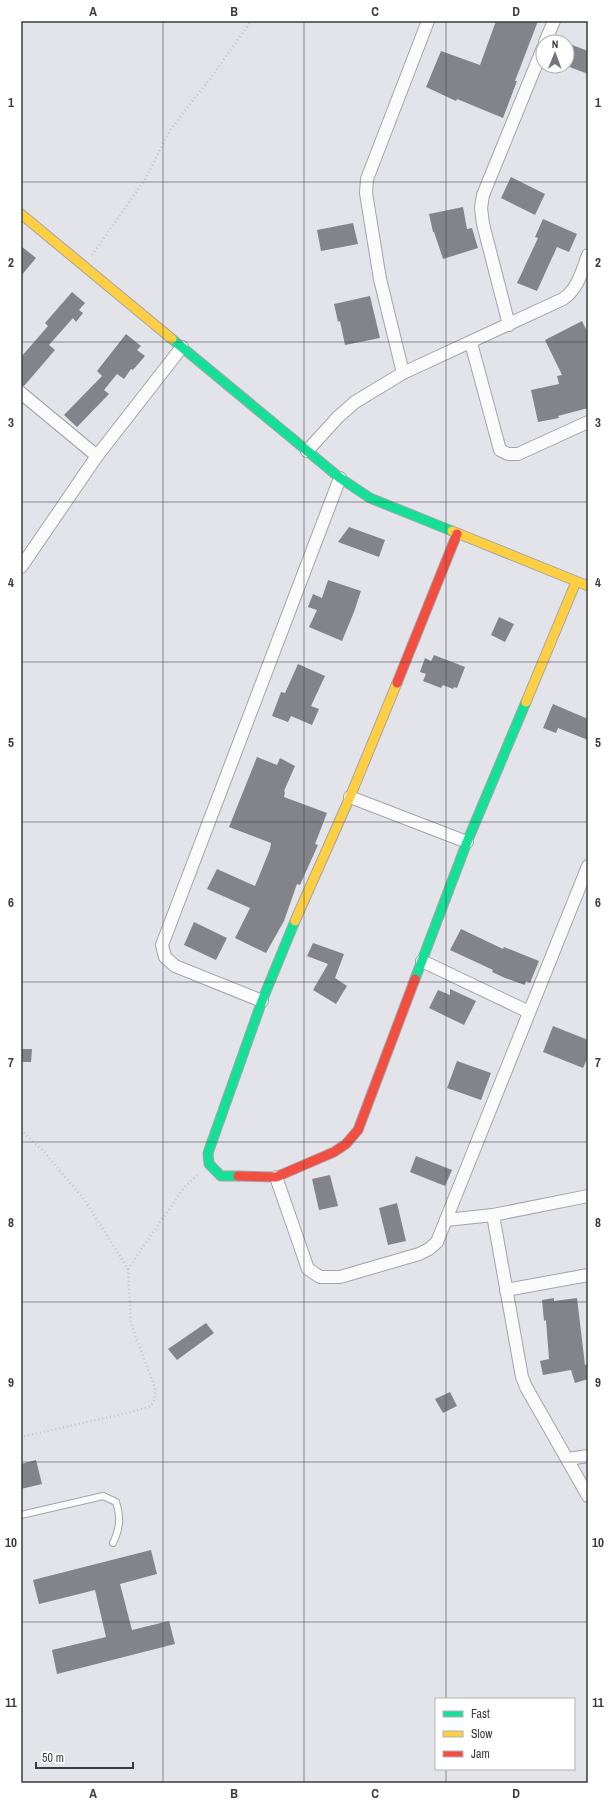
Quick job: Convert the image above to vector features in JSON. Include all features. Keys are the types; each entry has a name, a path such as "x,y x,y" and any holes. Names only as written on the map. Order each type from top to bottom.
{"street":[{"path":"403,374 380,279 366,193 368,179 428,21"},
{"path":"548,34 554,21"},
{"path":"509,325 483,224 481,208 483,195 535,68"},
{"path":"21,214 340,478 370,498 588,586"},
{"path":"307,451 338,417 355,402 403,374 563,300 571,294 577,284 588,254"},
{"path":"471,343 500,450 508,454 518,454 588,422"},
{"path":"21,567 97,456 182,347"},
{"path":"21,393 97,456"},
{"path":"262,1001 175,966 165,957 162,945 340,478"},
{"path":"457,534 350,797 309,887 262,1001 208,1153 209,1164 221,1176 276,1177 334,1152 346,1144 358,1130 467,842 576,582"},
{"path":"350,797 467,842"},
{"path":"276,1177 308,1269 320,1277 340,1277 420,1254 437,1242 588,866"},
{"path":"422,961 529,1012"},
{"path":"446,1220 493,1215 588,1196"},
{"path":"493,1215 522,1378 588,1496"},
{"path":"506,1290 588,1275"},
{"path":"568,1459 588,1456"}],"lane":[{"path":"21,1515 103,1496 116,1502 120,1516 119,1531 113,1543"}],"path":[{"path":"83,266 99,248 146,178 170,130 251,21"},
{"path":"21,1130 44,1152 84,1199 128,1269 131,1323 156,1388 155,1398 151,1406 21,1437"},
{"path":"128,1269 183,1189 209,1164"}],"building":[{"path":"496,21 538,21 515,81 517,81 503,118 457,99 456,101 426,87 441,51 480,65"},
{"path":"575,46 588,51 588,74 575,69"},
{"path":"511,177 545,194 535,215 501,198"},
{"path":"463,207 467,229 472,228 478,248 443,259 433,232 429,214"},
{"path":"543,219 577,234 569,252 557,247 537,291 517,283 538,238 535,237"},
{"path":"353,223 358,244 321,251 317,230"},
{"path":"21,246 36,258 21,276"},
{"path":"72,292 85,303 79,310 83,313 76,322 73,318 49,345 55,350 24,386 21,386 21,357 48,326 45,323"},
{"path":"370,296 380,338 345,345 340,321 338,322 334,304"},
{"path":"582,321 588,333 588,408 558,416 559,418 538,422 531,390 559,384 557,376 562,375 545,340"},
{"path":"126,334 141,346 137,350 145,356 133,370 131,369 124,379 117,374 104,390 109,394 77,427 64,415 102,376 97,371"},
{"path":"349,527 385,540 379,557 338,542"},
{"path":"328,580 361,591 342,641 309,627 317,610 308,607 313,594 322,598"},
{"path":"499,617 514,624 505,642 491,635"},
{"path":"434,655 465,667 457,688 454,687 453,689 443,685 441,688 423,681 426,674 420,672 425,658 431,661"},
{"path":"298,664 325,676 311,706 319,709 312,725 291,716 288,722 272,716 281,692 285,693"},
{"path":"553,704 588,719 588,740 558,728 556,733 543,728"},
{"path":"257,757 277,765 280,758 295,766 284,791 284,797 327,813 315,844 318,845 300,885 297,884 284,921 266,953 235,938 250,908 207,889 217,869 255,886 270,849 271,843 229,827"},
{"path":"194,922 227,938 216,960 184,945"},
{"path":"461,929 503,949 504,947 539,961 530,983 526,981 525,985 505,978 492,972 493,970 450,950"},
{"path":"313,943 344,954 335,978 347,986 336,1004 313,990 328,964 307,956"},
{"path":"450,989 476,1001 464,1025 429,1008 438,990 450,995"},
{"path":"553,1026 588,1040 588,1057 583,1068 543,1052"},
{"path":"21,1049 32,1049 31,1062 21,1062"},
{"path":"457,1061 491,1073 481,1100 447,1088"},
{"path":"416,1156 452,1170 445,1186 410,1172"},
{"path":"330,1175 338,1206 319,1210 312,1179"},
{"path":"397,1203 406,1241 388,1245 379,1208"},
{"path":"554,1298 554,1301 577,1298 585,1365 588,1364 588,1379 575,1383 571,1370 543,1375 540,1361 549,1359 546,1320 544,1321 542,1300"},
{"path":"206,1323 214,1333 177,1360 168,1349"},
{"path":"450,1392 457,1406 443,1413 435,1399"},
{"path":"36,1460 42,1484 21,1489 21,1464"},
{"path":"151,1550 157,1574 120,1584 132,1630 169,1621 175,1644 57,1674 52,1650 106,1637 95,1590 39,1604 33,1580"}],"traffic: fast":[{"path":"172,339 340,478 370,498 452,531"},
{"path":"415,979 467,842 526,702"},
{"path":"238,1176 221,1176 209,1164 208,1153 262,1001 295,921"}],"traffic: slow":[{"path":"21,214 172,339"},
{"path":"452,531 588,586"},
{"path":"526,702 576,582"},
{"path":"295,921 350,797 397,683"}],"traffic: jam":[{"path":"397,683 457,534"},
{"path":"238,1176 276,1177 334,1152 346,1144 358,1130 415,979"}]}
